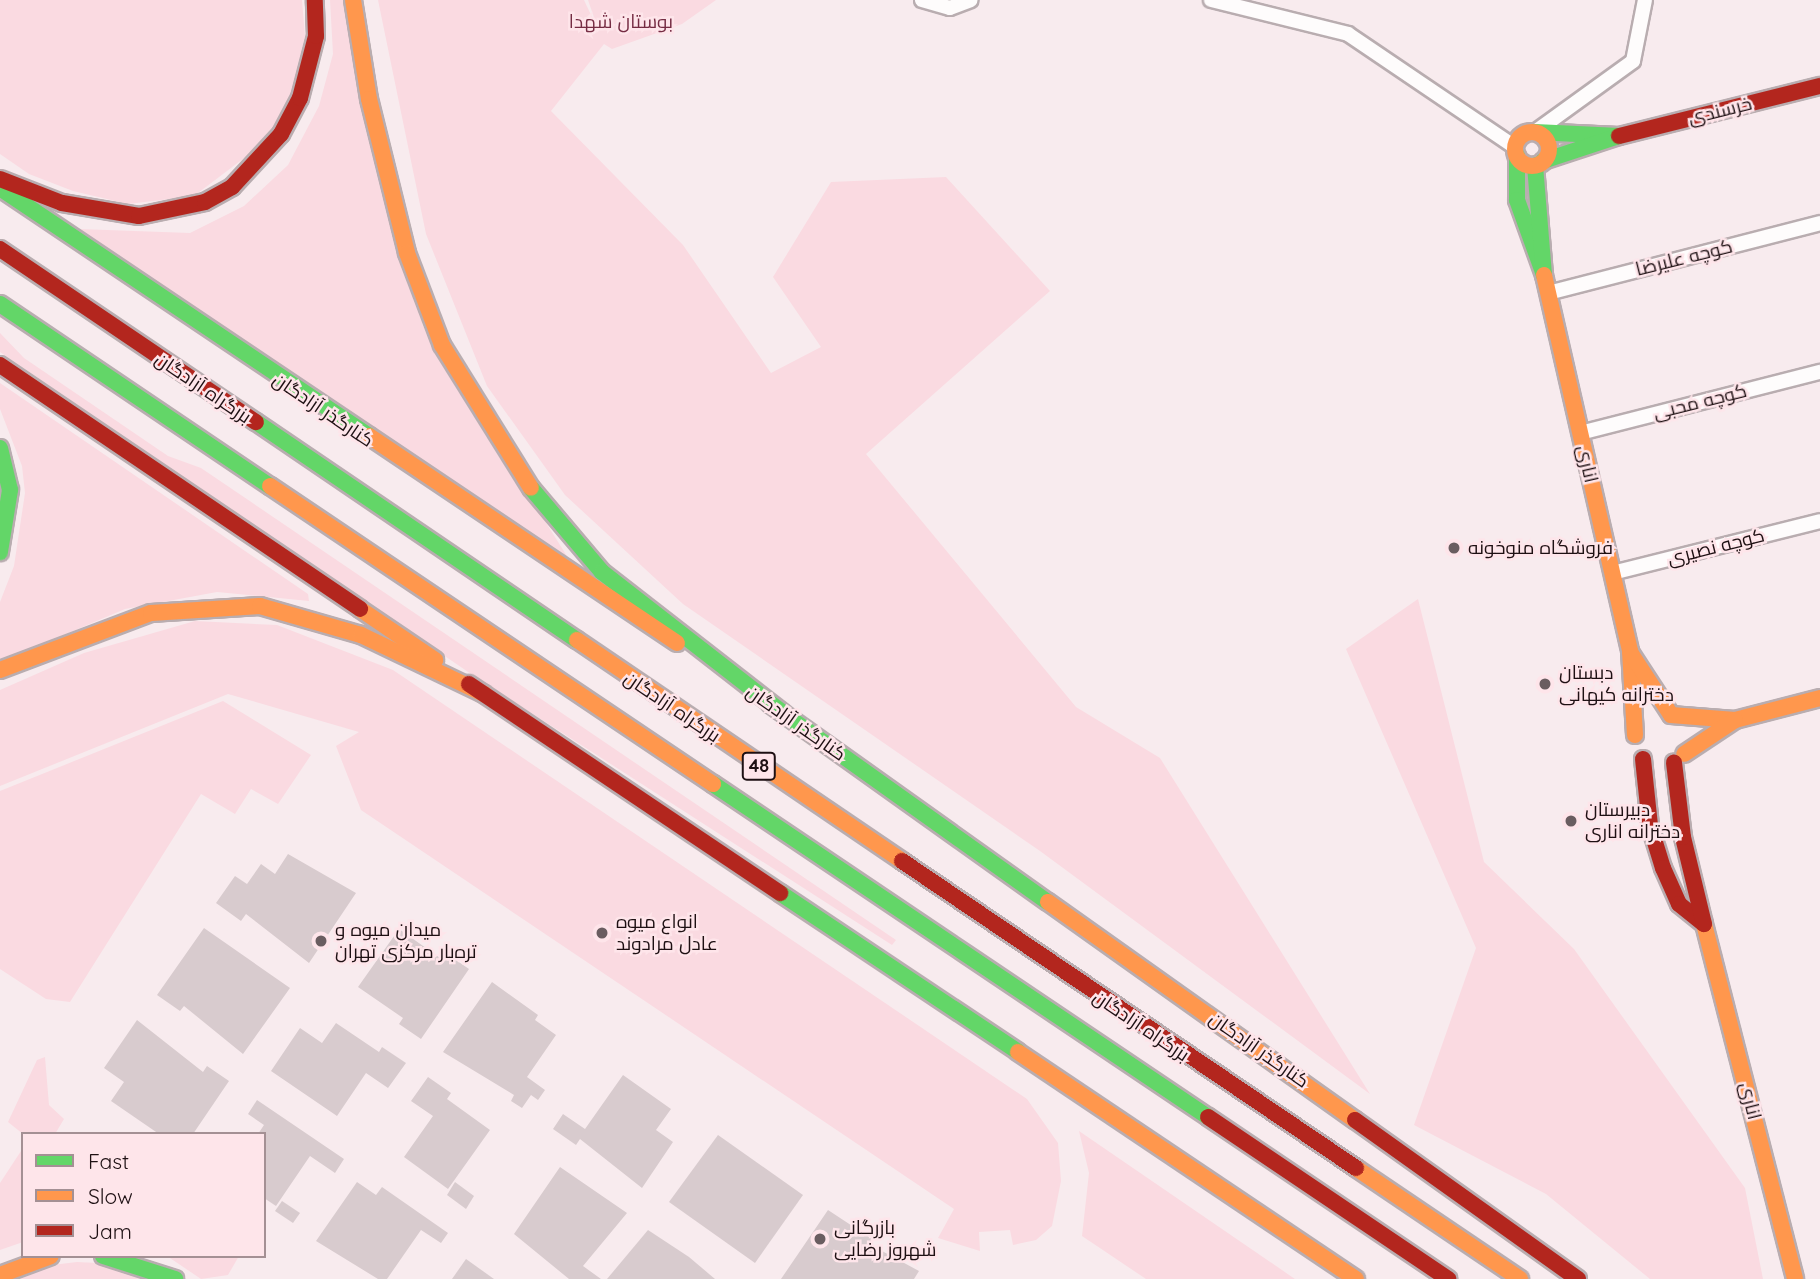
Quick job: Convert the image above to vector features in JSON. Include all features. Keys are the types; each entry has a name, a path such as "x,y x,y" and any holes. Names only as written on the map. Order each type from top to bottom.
{"main road":[{"path":"0,179 62,203 139,216 205,202 232,187 281,134 300,98 316,36 316,0"},
{"path":"352,0 369,99 407,253 442,345 494,435 550,515 602,572 783,713"},
{"name":"خرسندی","path":"1619,136 1820,86"},
{"path":"1535,132 1619,136 1539,163 1516,152 1521,136 1535,132"},
{"name":"اناری","path":"1535,132 1547,142 1539,163 1544,275"},
{"name":"اناری","path":"1516,152 1517,200 1544,275 1630,652 1635,735"},
{"name":"کنارگذر آزادگان","path":"0,188 443,491 783,713 1578,1279"},
{"name":"بزرگراه آزادگان","path":"0,249 1520,1279"},
{"name":"48","path":"0,304 1448,1279"},
{"path":"0,365 1352,1277"},
{"path":"0,448 10,490 0,552"},
{"path":"0,670 151,613 188,607 260,606 361,635 484,694"},
{"name":"اناری","path":"1630,652 1671,715"},
{"path":"1704,924 1679,904 1662,868 1650,826 1643,759 1635,735 1648,716 1735,720 1820,698"},
{"path":"1671,715 1685,727 1679,758"},
{"path":"1643,759 1658,766 1679,758 1735,720"},
{"name":"اناری","path":"1679,758 1683,837 1795,1279"},
{"path":"0,1275 46,1258"},
{"path":"109,1258 174,1279"}],"street":[{"path":"922,0 950,8 971,0"},
{"path":"1210,0 1251,4 1348,34 1516,152"},
{"path":"1535,132 1633,61 1645,0"},
{"name":"کوچه علیرضا","path":"1548,293 1820,223"},
{"name":"کوچه محبی","path":"1580,433 1820,372"},
{"name":"کوچه نصیری","path":"1612,573 1820,521"}],"green space":[{"path":"0,0 302,0 305,36 290,102 268,140 194,196 128,204 73,191 29,174 0,154"},
{"path":"330,0 345,0 423,326 570,561 79,229 190,233 244,206 288,165 319,106 333,54"},
{"name":"بوستان شهدا","path":"378,0 584,0 599,32 588,0 716,0 682,24 612,49 604,44 551,111 683,245 771,373 821,347 773,277 831,182 946,177 1050,291 866,454 1076,707 1160,758 1370,1094 1040,851 683,604 565,495 487,386 426,234"},
{"path":"0,333 24,358 168,456 201,468 896,940 892,945 474,676 0,352"},
{"path":"0,383 308,594 309,601 217,592 125,609 0,662 0,602 14,566 25,493 22,466 0,409"},
{"path":"1418,599 1484,862 1574,949 1745,1188 1763,1279 1650,1279 1546,1194 1414,1125 1476,948 1346,649"},
{"path":"195,621 277,625 393,670 1027,1099 1058,1143 1061,1181 1052,1226 1036,1240 1013,1245 1010,1230 979,1232 980,1251 938,1238 954,1209 361,810 336,746 359,732 228,694 0,786 0,690 84,653"},
{"path":"223,701 311,755 278,804 251,789 235,814 201,794 70,1002 46,999 0,969 0,791"},
{"path":"45,1057 49,1105 64,1119 56,1132 21,1132 8,1122 37,1060"},
{"path":"1079,1131 1295,1279 1146,1279 1082,1236 1089,1173"},
{"path":"21,1151 21,1243 0,1250 0,1183"},
{"path":"170,1258 238,1258 228,1275 201,1279"},
{"path":"97,1263 152,1279 20,1279 52,1265"}],"building":[{"path":"288,854 356,893 309,963 246,914 241,921 216,903 235,876 247,884 261,864 275,874"},
{"path":"204,928 290,988 243,1054 184,1006 180,1011 157,995"},
{"path":"399,929 443,960 447,954 469,969 421,1039 399,1024 403,1018 358,987"},
{"path":"492,982 538,1015 535,1020 556,1035 527,1077 545,1090 538,1100 531,1095 522,1108 511,1101 514,1095 443,1052"},
{"path":"137,1020 203,1072 207,1066 229,1081 194,1132 156,1132 111,1101 124,1082 104,1068"},
{"path":"336,1023 379,1052 382,1047 406,1063 388,1088 366,1073 337,1116 271,1071 300,1028 322,1043"},
{"path":"623,1075 671,1109 656,1130 673,1142 642,1188 580,1139 576,1145 553,1129 563,1114 585,1129"},
{"path":"428,1077 451,1093 447,1099 490,1130 448,1189 404,1157 433,1116 411,1101"},
{"path":"257,1100 344,1159 335,1173 310,1156 276,1206 266,1199 266,1132 259,1132 264,1125 248,1114"},
{"path":"718,1135 803,1195 755,1263 669,1202"},
{"path":"560,1167 627,1213 583,1266 601,1279 569,1279 514,1234"},
{"path":"357,1182 376,1195 382,1187 448,1233 441,1243 421,1230 387,1279 378,1279 316,1241"},
{"path":"455,1182 474,1196 466,1209 447,1195"},
{"path":"282,1201 300,1213 293,1223 275,1211"},
{"path":"828,1210 872,1239 869,1244 919,1271 914,1279 781,1279"},
{"path":"648,1230 689,1257 715,1279 607,1279"},
{"path":"466,1259 494,1279 452,1279"}],"traffic: fast":[{"path":"1535,132 1619,136 1543,161"},
{"path":"1517,156 1517,200 1544,275 1535,165"},
{"path":"0,188 369,436"},
{"path":"0,304 270,486"},
{"path":"256,422 577,640"},
{"path":"0,448 10,490 0,552"},
{"path":"531,488 602,572 783,713"},
{"path":"770,704 1048,902"},
{"path":"713,784 1208,1117"},
{"path":"780,893 1018,1052"},
{"path":"109,1258 175,1279"}],"traffic: slow":[{"path":"353,0 369,99 407,253 442,345 531,488"},
{"path":"1532,132 1544,137 1549,149 1544,161 1532,166 1520,161 1515,149 1520,137 1532,132"},
{"path":"1544,275 1630,652"},
{"path":"369,436 677,643"},
{"path":"270,486 713,784"},
{"path":"0,670 151,613 260,606 361,635 484,694"},
{"path":"360,609 435,660"},
{"path":"577,640 902,861"},
{"path":"1635,735 1630,652 1671,715 1735,720 1684,754"},
{"path":"1735,720 1820,698"},
{"path":"1048,902 1355,1120"},
{"path":"1704,924 1795,1279"},
{"path":"1018,1052 1356,1279"},
{"path":"1356,1168 1520,1279"},
{"path":"0,1275 46,1258"}],"traffic: jam":[{"path":"0,179 62,203 139,216 205,202 232,187 281,134 300,98 316,36 315,0"},
{"path":"1619,136 1820,86"},
{"path":"0,249 256,422"},
{"path":"0,365 360,609"},
{"path":"469,684 780,893"},
{"path":"1643,759 1650,826 1663,868 1679,904 1704,924 1683,837 1674,763"},
{"path":"902,861 1356,1168"},
{"path":"1208,1117 1448,1279"},
{"path":"1355,1120 1578,1279"}],"place":[{"name":"فروشگاه منوخونه","path":"1454,548"},
{"name":"دبستان دخترانه کیهانی","path":"1545,684"},
{"name":"دبیرستان دخترانه اناری","path":"1571,821"},
{"name":"انواع میوه عادل مرادوند","path":"602,933"},
{"name":"میدان میوه و تره‌بار مرکزی تهران","path":"321,941"},
{"name":"بازرگانی شهروز رضایی","path":"820,1239"}]}
